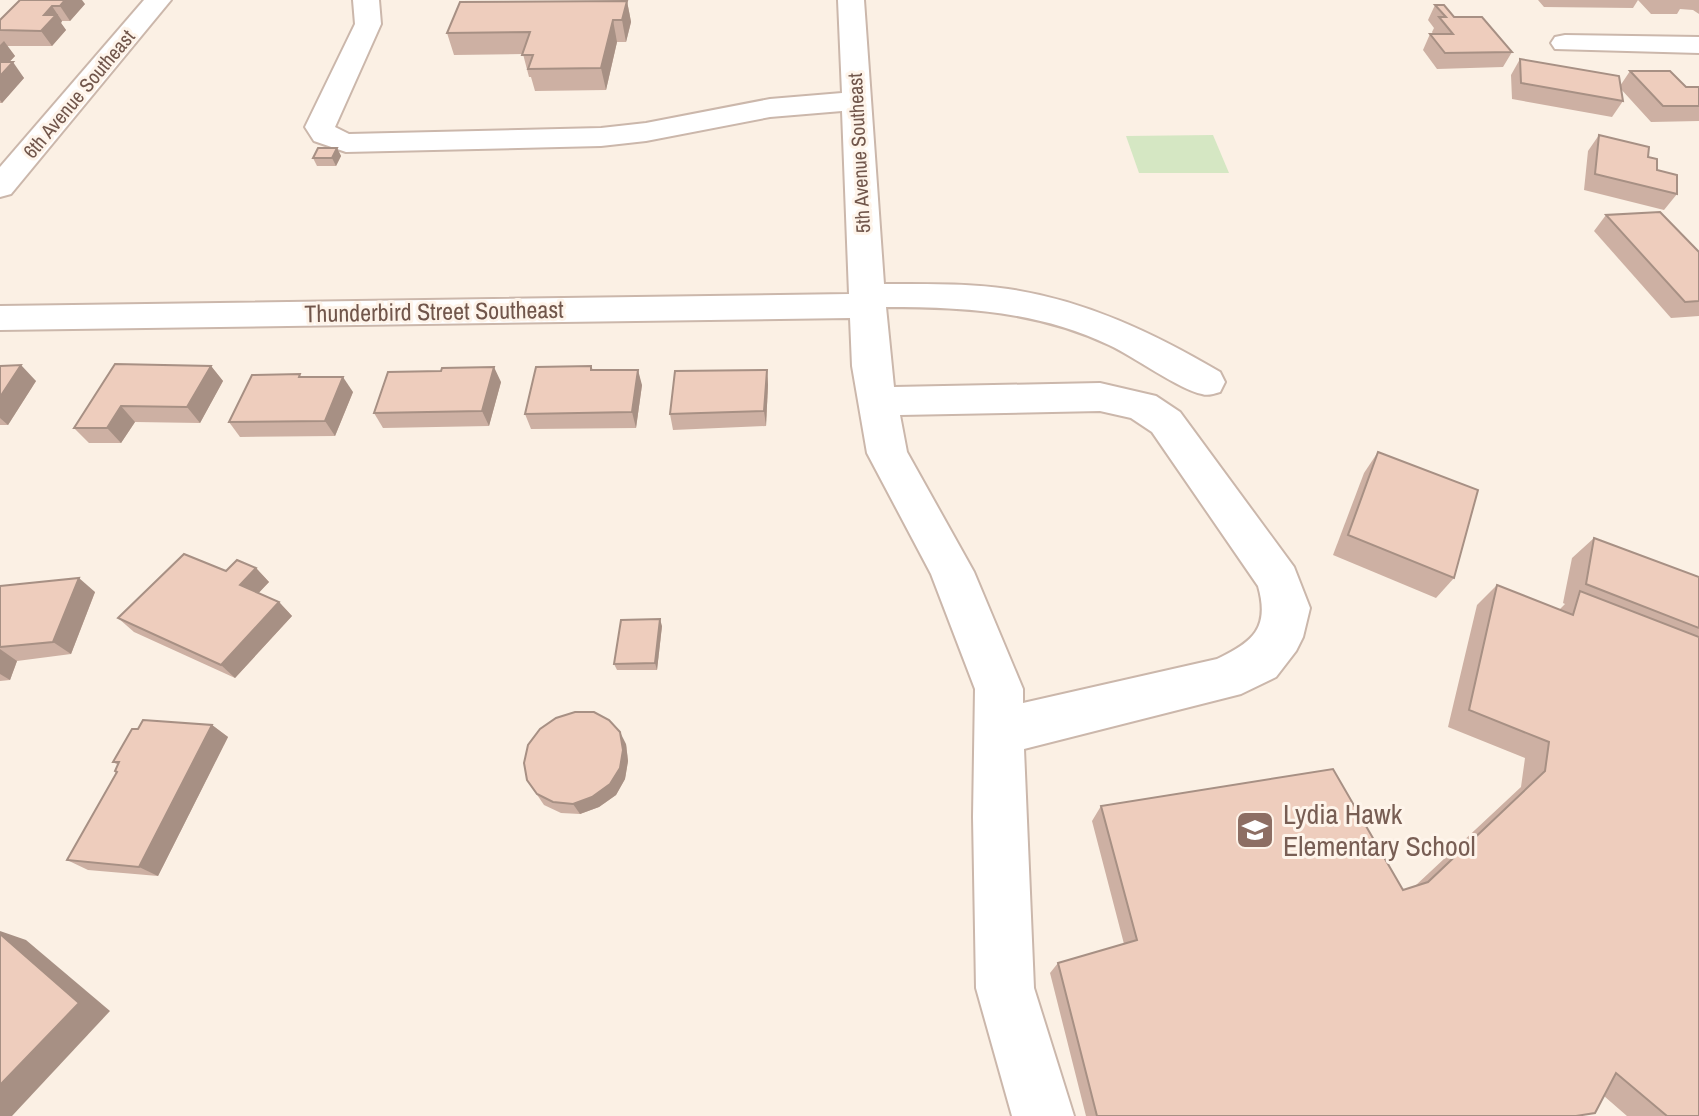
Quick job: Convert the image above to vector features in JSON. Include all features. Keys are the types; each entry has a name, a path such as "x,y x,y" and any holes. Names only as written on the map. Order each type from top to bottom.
{"street":[{"name":"6th Avenue Southeast","path":"0,187 158,0"},
{"path":"366,0 368,24 320,127 325,135 346,143 601,137 646,132 770,108 856,101"},
{"name":"5th Avenue Southeast","path":"851,0 871,366 877,401 887,453 952,572 999,689 1005,988 1043,1116"},
{"path":"1565,43 1699,45"},
{"name":"Thunderbird Street Southeast","path":"0,318 867,301 955,296 1009,301 1067,314 1116,332 1170,359 1206,382"},
{"path":"877,401 1100,397 1142,406 1166,422 1278,580 1287,608 1280,637 1259,662 1224,679 999,732"}],"green space":[{"path":"1213,135 1229,173 1139,173 1126,136"}],"building":[{"path":"20,0 65,0 60,6 52,6 44,15 56,15 41,31 0,30 0,20"},
{"path":"627,1 622,20 613,20 601,68 528,69 533,55 522,55 530,32 447,33 460,2"},
{"path":"1435,5 1444,5 1454,17 1482,17 1512,52 1445,53 1430,34 1453,34 1439,17 1446,17"},
{"path":"1520,59 1619,76 1623,101 1521,83"},
{"path":"0,62 13,62 0,76"},
{"path":"1630,71 1670,71 1686,87 1699,87 1699,106 1663,106"},
{"path":"1599,135 1649,147 1648,157 1657,159 1657,170 1677,175 1677,194 1595,174"},
{"path":"318,148 337,148 332,158 313,158"},
{"path":"1660,212 1699,252 1699,301 1685,302 1606,215"},
{"path":"115,364 211,366 187,407 121,406 107,428 74,428"},
{"path":"21,365 0,397 0,366"},
{"path":"591,366 591,370 638,370 632,412 525,414 536,367"},
{"path":"494,367 482,411 374,413 388,372"},
{"path":"767,370 764,411 670,414 675,371"},
{"path":"300,374 299,377 343,377 325,421 229,422 252,375"},
{"path":"1378,452 1478,490 1454,578 1348,535"},
{"path":"1594,538 1699,577 1699,628 1586,584"},
{"path":"184,554 226,571 237,560 256,568 240,585 279,602 221,665 118,618"},
{"path":"79,578 53,642 0,647 0,586"},
{"path":"1497,585 1573,615 1580,591 1699,637 1699,1116 1667,1116 1616,1073 1595,1113 1576,1116 1097,1116 1058,963 1137,940 1101,806 1333,769 1403,890 1428,882 1545,771 1549,742 1469,710"},
{"path":"660,619 655,663 614,664 621,620"},
{"path":"575,712 594,712 609,720 620,732 623,750 620,768 610,784 592,797 573,804 553,802 537,794 527,780 524,763 528,745 540,729 556,718"},
{"path":"143,720 212,725 139,867 67,860 117,772 119,762 113,762 132,729 138,729"},
{"path":"0,934 79,1003 0,1085"}],"place":[{"name":"Lydia Hawk Elementary School","path":"1255,830"}]}
